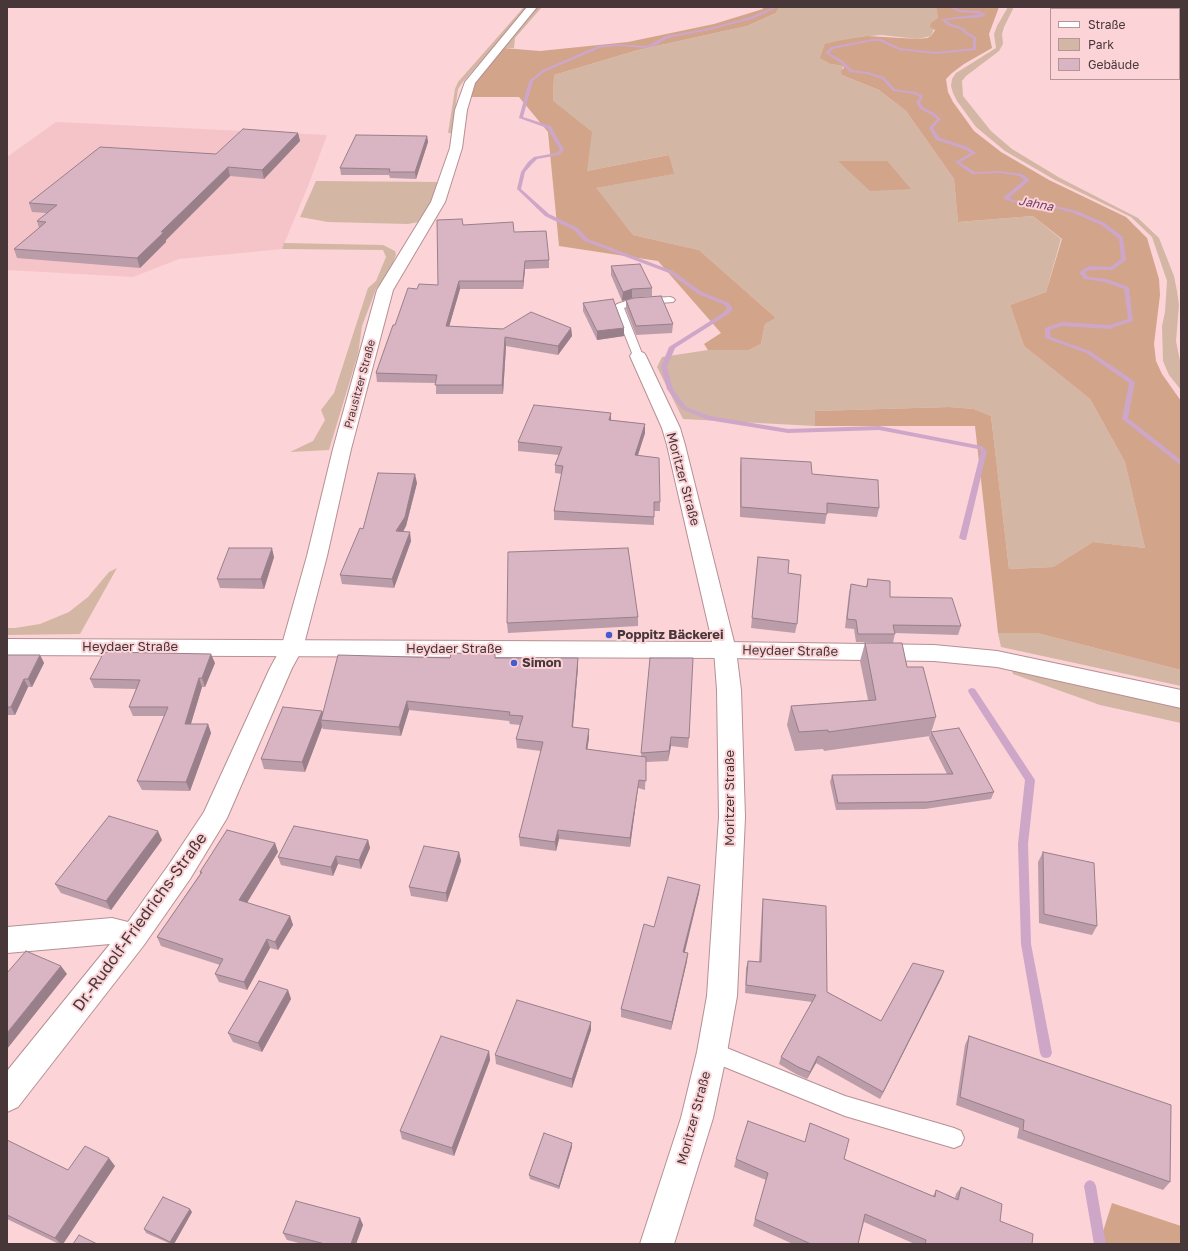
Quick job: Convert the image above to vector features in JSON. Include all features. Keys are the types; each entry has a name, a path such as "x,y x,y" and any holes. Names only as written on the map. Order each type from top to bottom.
{"street":[{"name":"Prausitzer Straße","path":"292,648 317,556 344,442 385,290 438,202 452,164 461,110 470,82 532,7"},
{"name":"Moritzer Straße","path":"638,356 671,428 725,650 729,690 732,817 722,996 712,1052 696,1118 657,1244"},
{"name":"Heydaer Straße","path":"7,646 725,650 934,653 997,660 1057,671 1181,699"},
{"name":"Dr.-Rudolf-Friedrichs-Straße","path":"7,1096 134,936 180,871 214,818 281,668 292,648"},
{"path":"7,940 112,931 134,936"}],"lane":[{"path":"638,356 619,308 620,306 632,302 670,300"},
{"path":"712,1052 845,1106 954,1138"}],"shaded area":[{"path":"762,7 779,7 776,13 747,26 638,50 554,75 553,101 592,132 587,171 669,155 674,174 596,188 633,235 699,250 776,318 765,324 761,344 749,350 708,350 704,344 721,333 658,261 559,246 548,132 519,97 469,97 475,82 503,48 540,51 628,42 714,24 763,9"},
{"path":"936,7 999,7 989,34 992,48 964,64 946,79 948,92 953,102 974,131 1001,152 1049,180 1126,217 1147,238 1159,279 1160,295 1154,344 1156,361 1162,374 1181,401 1181,670 1037,633 998,633 975,426 815,426 815,411 949,407 974,409 991,416 1009,569 1053,567 1093,542 1145,548 1125,462 1090,399 1024,346 1010,305 1046,292 1062,239 1033,216 958,222 954,179 906,111 879,90 842,75 841,71 844,68 843,66 831,64 820,58 825,44 837,41 867,36 918,39 927,38 931,36 935,30 930,27 931,23 938,18"},
{"path":"56,122 327,135 282,249 179,259 133,277 7,270 7,157"},
{"path":"838,161 887,161 911,189 870,191"},
{"path":"1112,1203 1181,1226 1181,1244 1099,1244"}],"green space":[{"path":"524,7 528,7 458,89 452,133 448,133 455,89 458,82"},
{"path":"537,7 542,7 515,38 514,48 503,48"},
{"path":"779,7 936,7 938,18 931,36 918,39 881,35 860,37 831,64 843,66 842,75 879,90 906,111 954,179 958,222 1033,216 1061,239 1046,292 1010,305 1024,346 1090,399 1125,462 1145,548 1093,542 1053,567 1009,569 991,416 974,409 948,407 815,411 815,426 683,419 657,367 662,357 708,350 749,350 761,344 765,324 776,318 699,250 633,235 595,188 673,174 669,155 587,171 553,101 554,75 638,50 747,26 776,13"},
{"path":"1008,7 1014,7 1004,27 1002,34 1003,44 999,51 966,76 962,81 963,96 991,131 1012,149 1060,178 1138,218 1159,238 1174,276 1177,291 1179,305 1176,341 1181,366 1181,390 1169,375 1163,361 1162,326 1165,312 1167,281 1152,237 1131,217 1055,180 1005,151 976,127 953,93 951,86 952,79 956,73 996,48 994,34"},
{"path":"316,181 440,182 432,201 418,222 408,224 328,222 300,217"},
{"path":"284,243 383,245 395,251 396,255 388,275 376,289 362,326 358,354 329,450 290,452 313,441 325,420 321,410 334,393 368,288 376,281 386,257 383,250 282,249"},
{"path":"117,568 80,634 7,635 7,628 40,624 69,612 88,597 109,572"},
{"path":"998,633 1037,633 1181,670 1181,686 1001,647"},
{"path":"1012,670 1181,707 1181,723 1100,705 1013,674"}],"building":[{"path":"243,129 298,133 262,170 228,167 161,232 164,232 137,258 14,249 46,222 37,221 57,205 29,203 100,147 216,154"},
{"path":"356,135 427,136 415,172 389,172 390,169 340,168"},
{"path":"462,219 463,225 513,222 514,232 546,231 549,260 525,261 523,281 459,281 446,326 503,329 531,312 571,328 558,346 505,337 502,385 435,385 437,375 376,373 408,288 417,289 419,284 438,285 437,220"},
{"path":"640,264 652,288 632,289 623,292 611,266"},
{"path":"661,296 673,324 636,326 626,300"},
{"path":"613,299 624,328 597,331 583,303"},
{"path":"534,405 611,413 609,420 645,424 635,455 659,458 660,502 654,502 654,517 554,511 563,466 555,465 562,447 518,442"},
{"path":"741,458 811,462 812,474 878,480 879,508 827,503 827,514 741,507"},
{"path":"378,473 415,474 405,517 396,531 410,532 392,579 340,575 360,528 363,529"},
{"path":"229,548 272,548 261,579 217,579"},
{"path":"628,548 638,617 507,623 508,552"},
{"path":"758,557 789,560 788,573 801,575 797,624 752,618"},
{"path":"868,579 890,581 890,597 952,598 961,626 893,625 895,634 858,634 856,620 847,619 851,584 867,587"},
{"path":"865,643 902,643 907,667 923,667 936,717 828,732 828,730 799,732 791,706 876,700"},
{"path":"104,652 211,654 202,678 199,678 185,724 208,724 186,782 137,781 168,707 129,707 140,680 90,679"},
{"path":"451,653 495,654 495,658 578,658 572,727 589,729 586,749 646,757 646,781 639,780 630,838 558,830 555,842 519,837 543,742 516,739 523,716 509,715 510,712 407,701 399,727 321,720 338,655 450,658"},
{"path":"7,655 40,655 28,679 24,679 11,707 7,707"},
{"path":"650,658 693,658 689,738 671,737 669,751 641,753"},
{"path":"283,707 322,711 302,762 261,759"},
{"path":"959,728 994,792 928,802 838,803 832,775 953,774 931,732"},
{"path":"109,816 158,831 106,901 55,884"},
{"path":"294,826 368,840 359,860 336,856 331,867 278,857"},
{"path":"227,830 275,843 239,900 290,916 275,942 267,939 244,982 215,974 223,959 157,937 202,872 200,872"},
{"path":"424,846 459,852 446,893 409,887"},
{"path":"1043,852 1094,863 1097,926 1044,914"},
{"path":"668,877 700,885 683,952 688,953 672,1022 621,1009 644,924 654,927"},
{"path":"763,899 826,906 827,992 881,1021 913,963 944,971 883,1092 818,1056 810,1072 781,1057 816,995 746,985 748,961 761,962"},
{"path":"26,951 61,966 7,1033 7,973"},
{"path":"259,981 288,990 258,1043 228,1033"},
{"path":"517,1000 591,1022 572,1079 495,1055"},
{"path":"441,1036 489,1051 452,1148 400,1131"},
{"path":"969,1036 1171,1105 1170,1182 1023,1130 1024,1120 960,1097"},
{"path":"748,1121 805,1142 810,1123 849,1139 844,1159 935,1197 936,1190 958,1200 961,1187 1002,1204 1000,1221 1033,1234 1032,1244 925,1244 926,1240 865,1214 858,1244 811,1244 755,1219 768,1173 736,1159"},
{"path":"544,1133 572,1143 559,1186 529,1175"},
{"path":"7,1140 68,1170 85,1146 109,1158 55,1238 7,1215"},
{"path":"163,1197 190,1209 170,1242 144,1229"},
{"path":"296,1201 360,1218 351,1244 325,1244 283,1233"},
{"path":"79,1235 97,1244 73,1244"}],"waterway":[{"path":"777,7 751,18 710,29 667,37 647,47 618,45 599,47 543,71 531,81 521,118 549,127 562,150 557,154 536,158 530,163 523,172 519,189 547,215 576,229 586,240 671,272 700,293 727,304 730,309 725,314 672,347 664,367 670,389 684,408 708,418 788,431 879,428 980,447 984,451 963,538"},
{"name":"Jahna","path":"951,7 959,11 979,12 984,14 982,16 943,19 948,24 963,29 966,33 975,38 975,49 936,53 899,49 880,40 872,40 832,48 827,53 842,62 851,71 868,73 883,78 894,90 915,93 922,97 918,102 921,108 939,119 931,128 938,139 966,148 974,153 957,162 974,173 1000,172 1020,175 1027,180 1006,198 1012,201 1047,205 1075,212 1103,224 1121,238 1124,259 1111,269 1089,268 1082,272 1086,278 1105,280 1127,288 1131,320 1109,327 1062,324 1047,329 1048,338 1088,352 1132,382 1125,419 1181,463"},
{"path":"972,691 1030,780 1023,844 1026,944 1046,1053"},
{"path":"1090,1186 1100,1244"}],"place":[{"name":"Poppitz Bäckerei","path":"609,635"},
{"name":"Simon","path":"514,663"}]}
